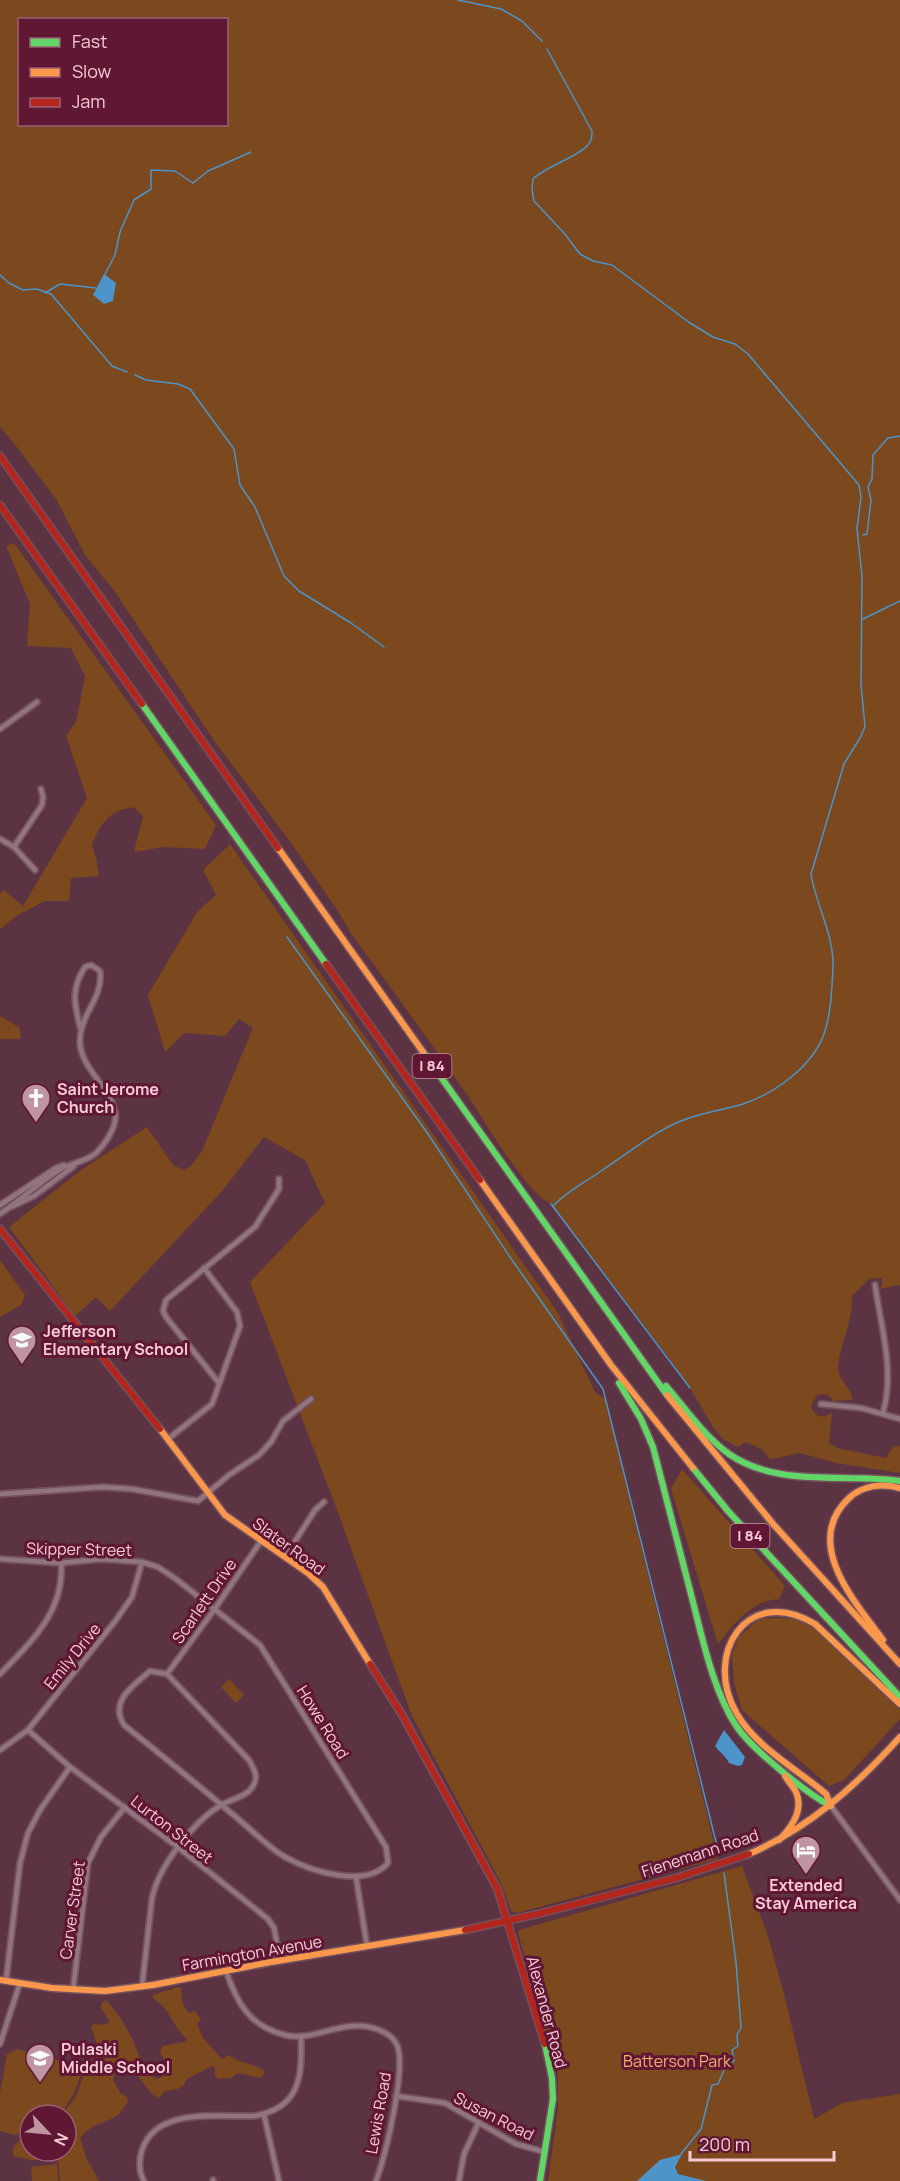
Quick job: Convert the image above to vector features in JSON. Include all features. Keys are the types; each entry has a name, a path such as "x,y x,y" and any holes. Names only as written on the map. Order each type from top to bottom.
{"main road":[{"name":"I 84","path":"0,456 645,1365 760,1511 900,1664"},
{"name":"I 84","path":"0,505 611,1365 728,1511 900,1697"},
{"name":"Slater Road","path":"0,1229 168,1439 225,1515 323,1587 396,1704 496,1888 508,1922"},
{"path":"611,1365 653,1446 708,1662 718,1690 741,1732 754,1747 781,1770 822,1803 831,1806 825,1794 755,1735 739,1716 729,1691 726,1676 728,1650 734,1635 745,1622 761,1613 780,1610 798,1614 818,1627 900,1704"},
{"path":"645,1365 722,1448 748,1465 782,1474 900,1481"},
{"path":"891,1654 842,1584 834,1561 831,1533 833,1521 839,1509 854,1494 879,1485 900,1488"},
{"name":"Fienemann Road","path":"508,1922 716,1865 749,1854 779,1840 831,1806 863,1777 900,1737"},
{"path":"779,1840 793,1822 799,1805 796,1792 781,1770"},
{"name":"Farmington Avenue","path":"3,1981 73,1990 103,1991 508,1922"},
{"name":"Alexander Road","path":"508,1922 541,2028 552,2078 553,2099 540,2181"}],"street":[{"path":"0,729 37,702"},
{"path":"14,847 42,805 44,797 41,789"},
{"path":"0,839 14,847 35,870"},
{"path":"0,1214 62,1168 95,1154 109,1137 116,1114 105,1088 84,1062 75,1006 74,987 85,967 91,965 100,971 102,982 80,1027"},
{"path":"0,1205 56,1167 78,1162"},
{"path":"219,1383 163,1311 166,1300 255,1227 279,1190 279,1179"},
{"path":"168,1439 212,1404 240,1326 237,1312 204,1268"},
{"path":"875,1285 888,1369 888,1389 883,1413"},
{"path":"0,1494 103,1487 132,1489 196,1501 208,1495 229,1475 259,1455 271,1442 283,1421 311,1399"},
{"path":"821,1404 883,1413 900,1419"},
{"path":"285,1557 315,1510 324,1502"},
{"name":"Scarlett Drive","path":"167,1674 261,1541"},
{"name":"Skipper Street","path":"0,1559 60,1563 101,1559 142,1562 158,1567 176,1579 214,1610"},
{"name":"Emily Drive","path":"0,1750 28,1730 117,1620 132,1597 142,1562"},
{"path":"0,1674 26,1647 53,1612 62,1580 60,1563"},
{"name":"Howe Road","path":"214,1610 240,1627 260,1645 381,1836 386,1847 388,1863 384,1868 356,1877"},
{"path":"142,1986 155,1884 161,1871 204,1818 222,1805 246,1794 253,1787 256,1778 255,1769 249,1760 167,1674 150,1671 124,1696 119,1707 119,1717 124,1725 222,1805 284,1856 321,1872 356,1877 367,1946"},
{"name":"Lurton Street","path":"28,1730 70,1767 179,1848 268,1919 274,1928 280,1960"},
{"path":"3,1981 20,1863 28,1833 40,1810 70,1767"},
{"path":"831,1806 900,1900"},
{"name":"Carver Street","path":"73,1990 88,1863 101,1837 125,1807"},
{"name":"Lewis Road","path":"226,1971 240,2006 253,2020 286,2036 301,2036 351,2026 379,2030 391,2037 398,2047 396,2096 376,2181"},
{"path":"0,2044 20,1983"},
{"path":"144,2181 141,2175 140,2157 144,2144 154,2130 167,2121 180,2118 264,2115 293,2095 300,2082 301,2036"},
{"name":"Susan Road","path":"396,2096 445,2103 516,2144 545,2152"},
{"path":"264,2115 279,2181"},
{"path":"459,2181 464,2154 480,2122"}],"green space":[{"path":"0,0 900,0 900,1285 879,1289 882,1285 882,1278 869,1279 852,1296 851,1314 838,1371 850,1391 852,1400 833,1401 828,1395 823,1394 817,1395 811,1406 814,1413 823,1417 832,1412 829,1443 837,1448 886,1458 893,1447 900,1446 900,1473 836,1463 800,1453 772,1459 762,1449 745,1442 738,1447 723,1439 666,1354 551,1204 528,1184 515,1168 469,1098 350,932 291,843 215,742 113,589 85,555 56,499 0,427"},
{"path":"14,543 216,825 205,849 164,847 134,852 143,816 134,807 118,811 102,825 92,846 99,876 71,878 69,901 45,901 18,915 0,929 0,893 4,890 23,906 87,798 66,736 76,722 85,676 71,648 27,646 30,604 6,546"},
{"path":"230,844 558,1313 595,1392 605,1399 718,1859 517,1913 511,1911 500,1881 412,1716 250,1282 325,1203 305,1160 264,1137 222,1191 110,1311 96,1297 75,1316 9,1227 81,1170 147,1127 173,1165 184,1170 191,1166 202,1151 253,1028 239,1019 225,1036 184,1033 165,1052 148,995 197,912 216,895 203,870"},
{"path":"0,1016 20,1028 21,1039 0,1039"},
{"path":"0,1260 25,1295 21,1305 0,1317"},
{"path":"682,1469 785,1586 779,1599 769,1600 752,1608 737,1621 718,1644 671,1489"},
{"path":"759,1619 796,1619 813,1628 900,1710 900,1719 844,1780 829,1786 742,1710 734,1683 732,1654 739,1637"},
{"path":"229,1679 244,1695 236,1703 221,1687"},
{"name":"Batterson Park","path":"742,1866 767,1933 814,2119 842,2103 900,2094 900,2181 548,2181 558,2109 558,2074 519,1930"},
{"path":"181,1988 182,2001 186,2010 189,2013 195,2011 201,2019 197,2024 203,2038 222,2059 229,2055 265,2072 261,2078 238,2073 231,2078 218,2079 215,2076 215,2068 212,2066 187,2079 183,2086 165,2091 159,2098 132,2070 120,2066 113,2080 121,2094 127,2097 128,2102 117,2116 92,2127 80,2138 87,2160 99,2181 60,2181 58,2163 78,2163 78,2103 71,2103 76,2096 85,2071 94,2058 97,2045 91,2027 94,2024 103,2025 110,2022 101,2008 102,2002 107,2001 120,2017 142,2063 156,2079 162,2077 167,2069 165,2060 160,2054 162,2046 185,2042 187,2039 160,2003 153,1998 153,1995"},
{"path":"17,2049 84,2067 68,2103 18,2103 18,2134 13,2135 0,2131 0,2093 7,2054"},
{"path":"18,2142 18,2157 13,2156 13,2147"},
{"path":"57,2164 58,2181 32,2181 31,2167"}],"water":[{"path":"104,274 116,283 113,301 104,304 93,295"},
{"path":"724,1730 745,1757 742,1765 729,1763 715,1746"},
{"path":"682,2154 675,2167 678,2174 706,2181 637,2181 660,2160"}],"waterway":[{"path":"458,0 501,9 522,21 542,41"},
{"path":"547,49 592,131 592,137 583,149 533,179 534,201 580,254 593,261 612,265 690,323 713,337 735,344 748,354 859,485 861,497 857,529 862,576 861,684 865,727 844,764 811,874 833,955 830,1010 824,1034 811,1057 802,1068 780,1086 755,1099 681,1121 663,1130 571,1191 553,1206"},
{"path":"104,276 115,255 120,232 134,200 151,189 151,170 175,171 193,183 208,171 251,152"},
{"path":"0,275 23,290 37,289 51,294 112,366 127,372"},
{"path":"45,293 60,284 96,288"},
{"path":"135,375 146,380 178,384 190,389 234,449 240,485 255,507 284,576 299,591 351,623 384,647"},
{"path":"863,535 867,534 871,500 868,487 872,479 873,455 888,438 900,436"},
{"path":"863,619 900,601"},
{"path":"287,937 428,1134 512,1260 603,1389 719,1854"},
{"path":"551,1204 690,1388"},
{"path":"681,2154 701,2129 712,2085 718,2084 725,2068 734,2061 732,2050 738,2046 737,2035 741,2028 736,1962 724,1873"}],"traffic: fast":[{"path":"142,704 326,964"},
{"path":"423,1052 667,1395"},
{"path":"619,1383 641,1419 653,1447 705,1650 729,1713 744,1736 767,1758 808,1792 831,1806"},
{"path":"666,1386 711,1439 729,1454 748,1465 790,1475 900,1481"},
{"path":"693,1468 728,1511 900,1697"},
{"path":"540,2181 553,2099 552,2078 545,2044"}],"traffic: slow":[{"path":"278,848 423,1052"},
{"path":"480,1180 611,1365 693,1468"},
{"path":"667,1395 774,1525 900,1664"},
{"path":"160,1429 225,1515 308,1573 323,1587 370,1664"},
{"path":"883,1640 848,1591 838,1572 832,1554 830,1535 835,1516 854,1494 873,1486 900,1488"},
{"path":"831,1806 826,1794 766,1748 737,1714 728,1692 725,1669 728,1649 737,1632 751,1619 769,1612 791,1614 815,1624 900,1704"},
{"path":"749,1854 792,1832 831,1804 900,1737"},
{"path":"779,1840 792,1824 798,1805 796,1792 785,1776"},
{"path":"0,1980 52,1988 105,1991 153,1985 271,1962 465,1930"}],"traffic: jam":[{"path":"0,456 278,848"},
{"path":"0,505 142,704"},
{"path":"326,964 480,1180"},
{"path":"0,1229 160,1429"},
{"path":"370,1664 401,1713 497,1888 545,2044"},
{"path":"465,1930 538,1914 676,1878 749,1854"}],"place":[{"name":"Saint Jerome Church","path":"36,1124"},
{"name":"Jefferson Elementary School","path":"22,1366"},
{"name":"Extended Stay America","path":"806,1876"},
{"name":"Pulaski Middle School","path":"40,2084"}]}
